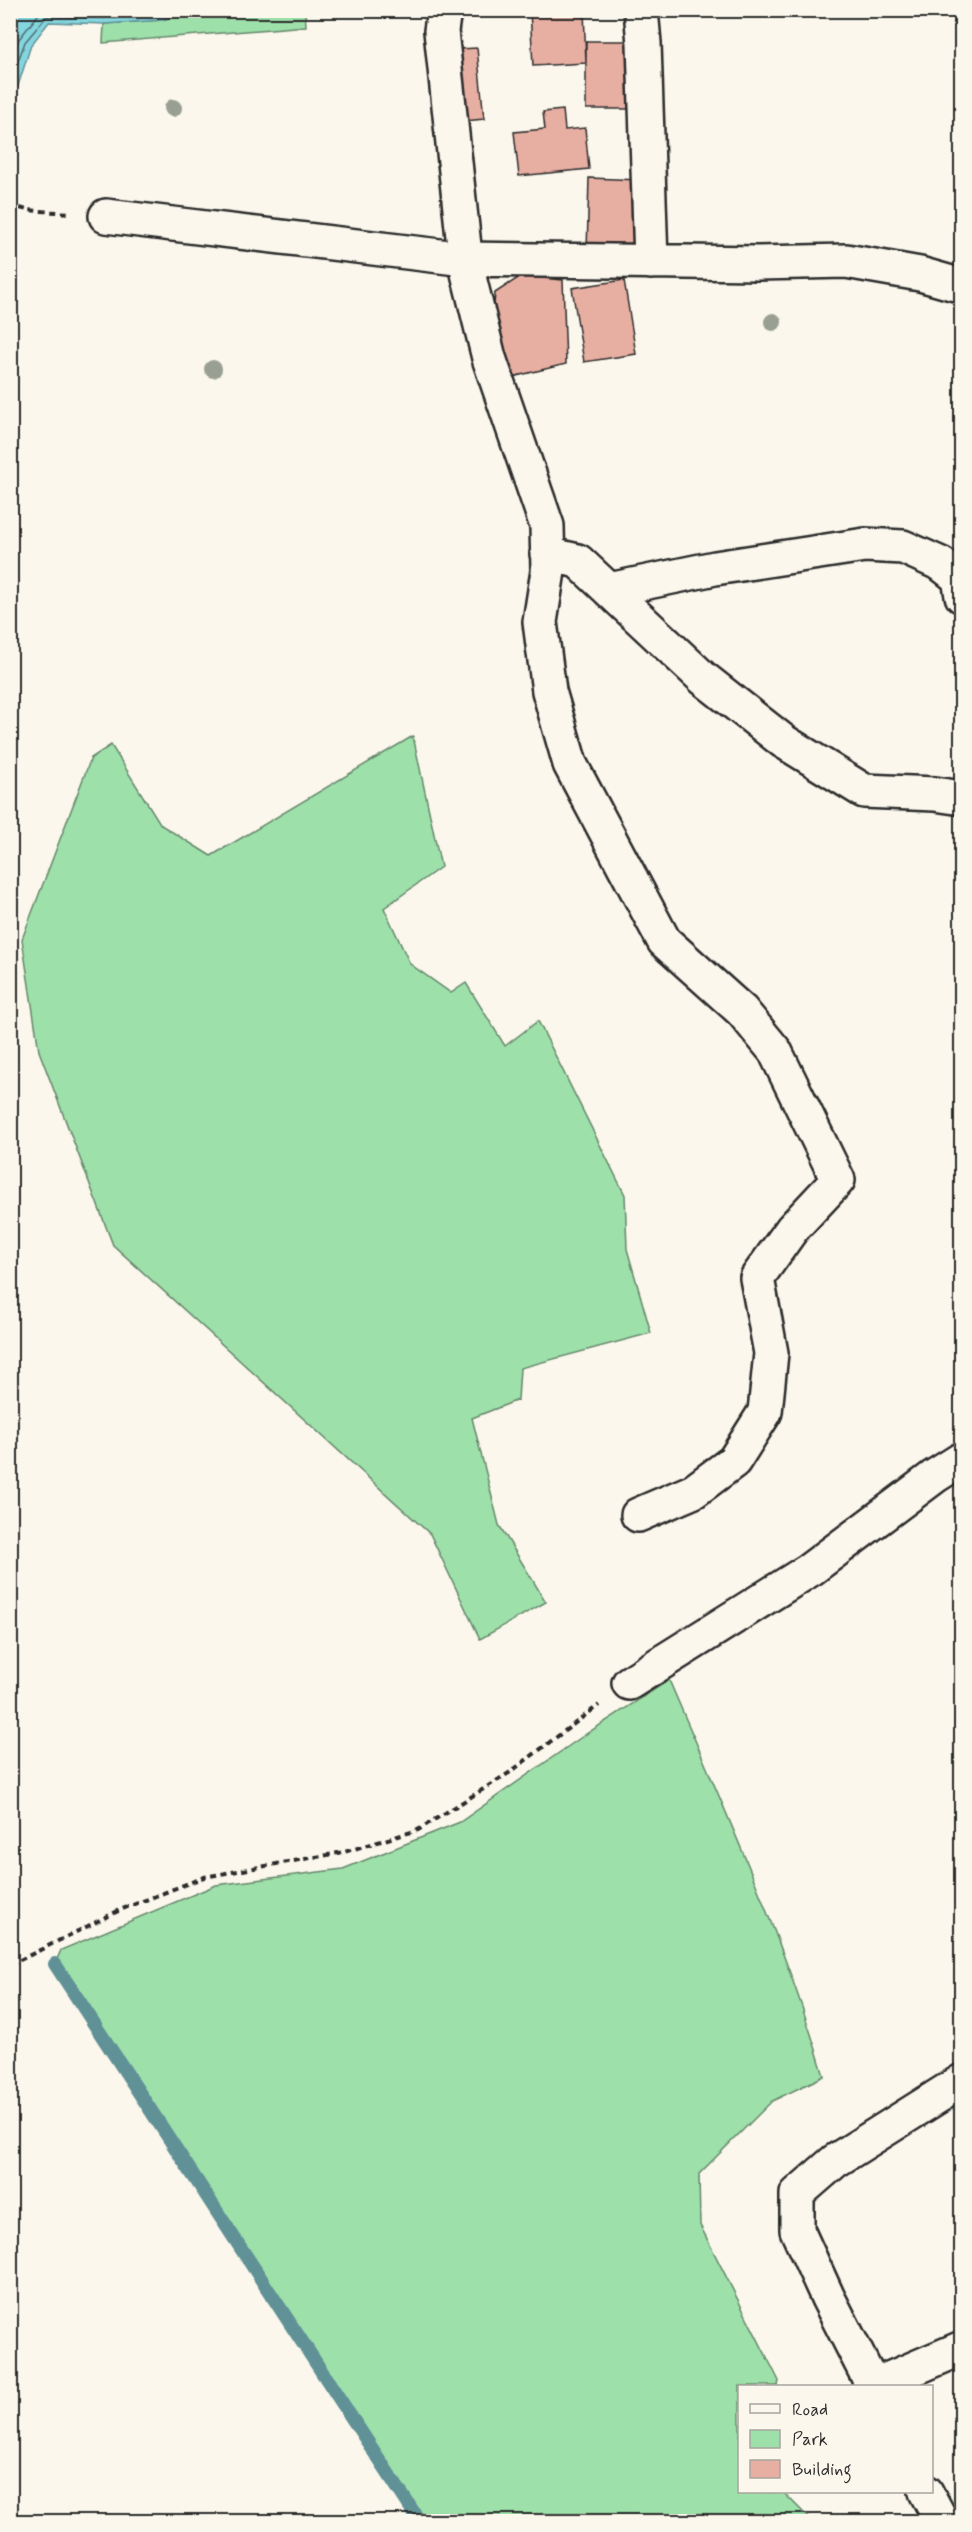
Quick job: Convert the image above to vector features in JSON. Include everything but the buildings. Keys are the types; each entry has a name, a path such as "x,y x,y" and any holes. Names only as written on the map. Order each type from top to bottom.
{"street":[{"path":"444,10 441,31 465,259 489,358 547,526 548,572 540,622 549,691 570,764 664,941 742,1011 776,1051 838,1180 792,1229 757,1278 771,1353 765,1412 734,1461 694,1491 638,1515"},
{"path":"641,10 651,262"},
{"path":"106,216 465,259 758,263 846,261 920,274 962,286"},
{"path":"609,590 715,568 864,545 903,547 941,564 959,578 962,596"},
{"path":"547,554 578,561 703,678 783,741 864,791 935,794 962,798"},
{"path":"629,1683 812,1569 935,1476 962,1459"},
{"path":"872,2385 796,2230 797,2194 835,2161 962,2081"},
{"path":"875,2385 962,2348"},
{"path":"927,2493 942,2522"}],"path":[{"path":"10,205 27,210 106,216"},
{"path":"10,1965 120,1910 204,1877 344,1852 418,1830 509,1773 629,1683"}],"green space":[{"path":"184,11 305,11 306,26 103,43 104,24 163,20"},
{"path":"413,736 441,867 384,908 410,964 451,993 466,983 505,1046 538,1021 625,1195 627,1249 651,1333 520,1368 518,1400 472,1418 499,1525 546,1602 480,1639 430,1534 113,1245 39,1051 22,939 91,758 111,745 161,825 211,856"},
{"path":"669,1680 772,1925 824,2076 772,2101 699,2174 700,2225 779,2381 778,2385 738,2385 738,2493 784,2493 812,2521 420,2521 55,1964 61,1950 216,1885 343,1869 460,1822 586,1734"}],"water":[{"path":"10,11 184,11 163,20 104,24 49,22 31,45 17,89 11,89"}],"waterway":[{"path":"55,1964 420,2522"}]}
